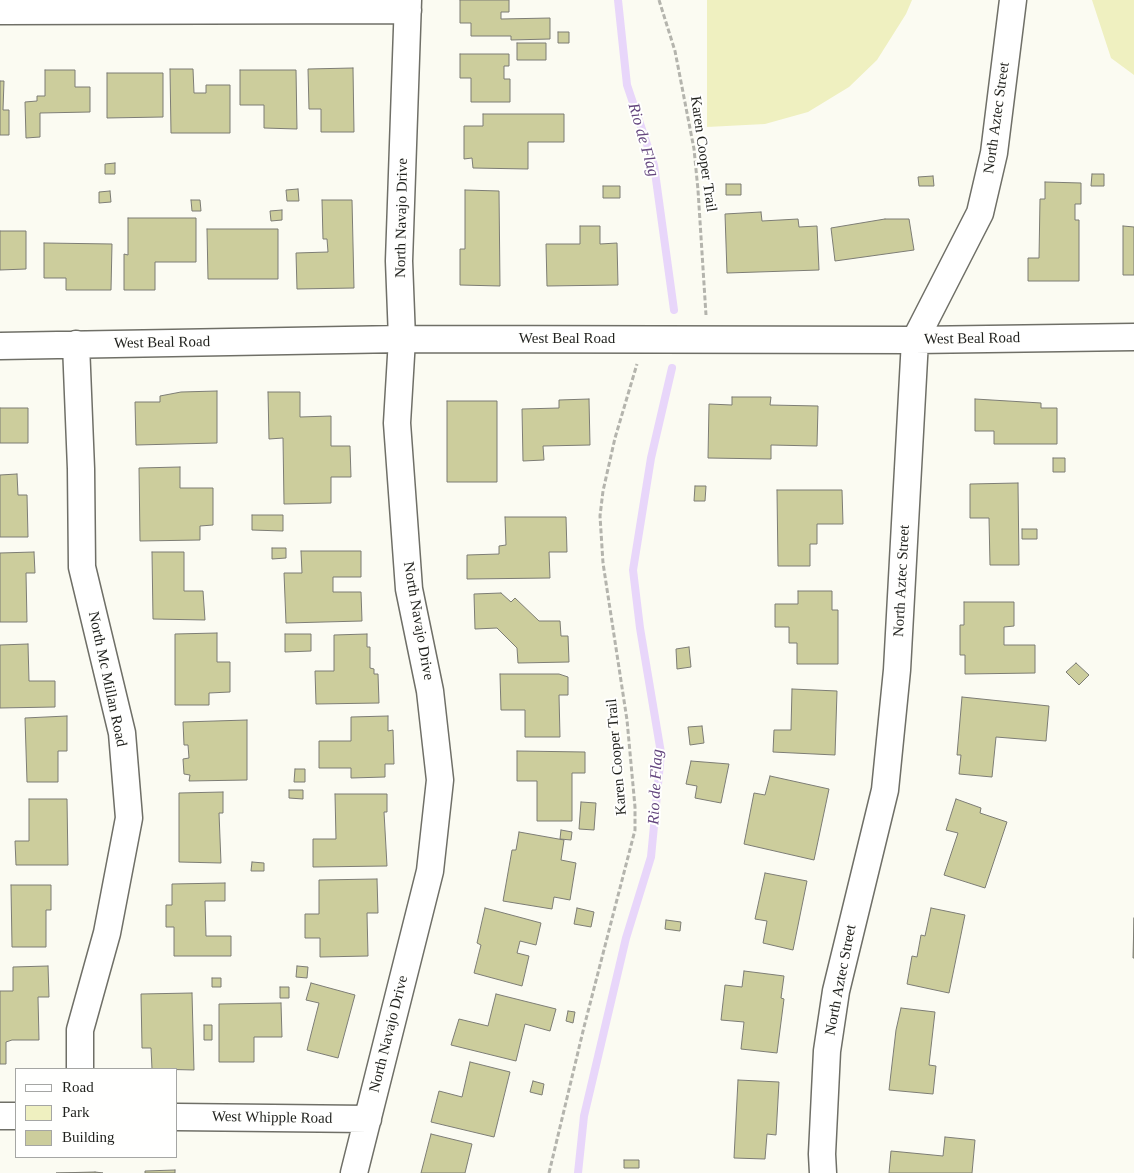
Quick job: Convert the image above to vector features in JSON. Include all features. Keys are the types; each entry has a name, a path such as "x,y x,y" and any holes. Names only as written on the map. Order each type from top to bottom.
{"street":[{"name":"North Aztec Street","path":"823,1173 822,1154 827,1051 836,991 885,790 897,670 915,340 980,213 994,153 1013,0"},
{"path":"0,11 71,5 408,5"},
{"name":"North Navajo Drive","path":"354,1173 430,871 440,780 430,691 410,589 397,423 402,339 399,261 408,5"},
{"name":"West Beal Road","path":"0,346 402,339 915,340 1134,337"},
{"name":"North Mc Millan Road","path":"76,344 81,469 82,567 122,733 129,818 107,933 80,1030 80,1068"},
{"path":"0,1116 15,1116"},
{"name":"West Whipple Road","path":"178,1117 368,1119"}],"path":[{"name":"Karen Cooper Trail","path":"659,0 674,51 694,149 707,315"},
{"name":"Karen Cooper Trail","path":"550,1173 584,1027 634,830 627,720 603,563 600,516 603,491 615,438 633,374 636,364 643,364"}],"green space":[{"path":"707,0 912,0 906,14 877,60 849,87 808,112 765,124 707,127"},
{"path":"1092,0 1134,0 1134,75 1111,58"}],"building":[{"path":"460,0 509,0 509,12 501,12 501,19 550,18 550,39 511,40 511,36 471,36 471,23 460,23"},
{"path":"558,32 569,32 569,43 558,43"},
{"path":"517,43 546,43 546,60 517,60"},
{"path":"460,54 509,54 509,66 504,66 504,79 510,79 510,102 471,102 471,78 460,78"},
{"path":"353,68 354,132 321,132 321,109 309,109 308,69"},
{"path":"170,69 193,69 194,93 206,93 206,85 230,85 230,133 171,133"},
{"path":"45,70 75,70 75,87 90,87 90,112 40,113 40,137 26,138 25,102 37,101 37,96 45,96"},
{"path":"240,70 296,70 297,129 264,128 264,105 240,105"},
{"path":"107,73 163,73 163,117 107,118"},
{"path":"0,81 4,81 3,110 9,110 9,135 0,135"},
{"path":"483,114 564,114 564,142 528,142 528,169 473,168 472,158 464,159 464,126 483,126"},
{"path":"115,163 115,174 105,174 105,164"},
{"path":"1092,174 1104,174 1104,186 1091,186"},
{"path":"933,176 934,186 919,186 918,177"},
{"path":"1045,182 1081,183 1081,204 1075,204 1075,220 1079,220 1079,281 1028,281 1028,258 1039,258 1040,199 1045,199"},
{"path":"726,184 741,184 741,195 726,195"},
{"path":"603,186 620,186 620,198 603,198"},
{"path":"298,189 299,201 287,201 286,190"},
{"path":"465,190 499,191 500,286 460,285 460,249 465,249"},
{"path":"110,191 111,202 99,203 99,192"},
{"path":"191,200 200,200 201,211 192,211"},
{"path":"322,200 352,200 354,288 297,289 296,253 328,252 327,239 323,239"},
{"path":"282,210 282,220 271,221 270,211"},
{"path":"761,212 762,221 798,219 799,227 817,226 819,270 727,273 725,214"},
{"path":"128,218 196,218 196,262 155,262 155,290 124,290 124,254 128,255"},
{"path":"885,219 909,219 914,250 835,261 831,228"},
{"path":"580,226 600,226 600,244 617,243 618,285 547,286 546,244 580,244"},
{"path":"1123,226 1134,227 1134,275 1123,275"},
{"path":"207,229 278,229 278,279 208,279"},
{"path":"0,231 26,231 26,269 0,270"},
{"path":"44,243 112,244 111,290 66,290 66,278 44,278"},
{"path":"217,391 217,443 136,445 135,402 160,402 160,396 181,392"},
{"path":"268,392 300,392 300,417 331,416 331,446 350,446 351,477 331,477 331,503 284,504 283,438 269,439"},
{"path":"732,397 771,397 770,405 818,406 817,446 771,445 771,459 708,458 709,404 732,405"},
{"path":"589,399 590,445 543,446 544,460 523,461 522,409 559,408 559,400"},
{"path":"975,399 1041,403 1041,408 1057,408 1057,444 994,444 994,431 975,431"},
{"path":"447,401 497,401 497,482 447,482"},
{"path":"0,408 28,408 28,443 0,443"},
{"path":"1053,458 1065,458 1065,472 1053,472"},
{"path":"180,467 180,488 213,488 213,525 200,526 200,540 140,541 139,468"},
{"path":"17,474 18,495 27,495 28,537 0,537 0,475"},
{"path":"1018,483 1019,565 990,565 989,518 970,518 970,484"},
{"path":"695,486 706,486 705,501 694,501"},
{"path":"777,490 842,490 843,524 817,524 817,544 810,544 810,566 778,566"},
{"path":"252,515 283,515 283,531 252,530"},
{"path":"505,517 566,517 567,552 549,552 550,578 467,579 467,555 499,554 499,546 506,545"},
{"path":"1022,529 1037,529 1037,539 1022,539"},
{"path":"272,548 286,548 286,558 272,559"},
{"path":"301,551 361,551 361,577 333,577 333,592 361,592 362,621 286,623 284,573 302,573"},
{"path":"34,552 35,573 26,573 27,622 0,622 0,553"},
{"path":"152,552 184,552 184,591 203,591 205,620 153,619"},
{"path":"798,591 832,591 832,610 838,610 838,664 797,664 797,643 789,643 789,627 775,627 775,604 798,604"},
{"path":"501,593 511,602 515,598 539,621 560,621 561,636 568,636 569,662 518,663 517,648 497,628 475,629 474,594"},
{"path":"964,602 1014,602 1014,626 1004,627 1004,645 1035,645 1035,673 965,674 965,655 960,655 960,625 964,625"},
{"path":"217,633 217,662 230,662 230,692 209,693 209,705 175,705 175,634"},
{"path":"285,634 311,634 311,651 285,652"},
{"path":"367,634 367,647 370,647 370,668 374,669 374,674 378,674 379,703 316,704 315,671 334,671 334,635"},
{"path":"28,644 29,681 55,681 55,707 0,708 0,645"},
{"path":"689,647 691,667 677,669 676,649"},
{"path":"1076,663 1089,675 1079,685 1066,672"},
{"path":"500,674 559,674 568,677 568,695 559,695 560,737 525,737 525,710 501,710"},
{"path":"792,689 837,691 835,755 773,752 774,730 791,730"},
{"path":"962,697 1049,706 1046,741 996,737 992,777 959,774 961,755 957,755"},
{"path":"67,716 67,751 58,751 58,782 27,782 25,718"},
{"path":"388,716 388,731 393,730 394,764 385,764 385,777 351,778 351,768 319,768 319,741 351,741 351,717"},
{"path":"247,720 247,780 189,781 190,775 184,774 183,759 189,758 188,745 184,745 183,722"},
{"path":"702,726 704,743 690,745 688,727"},
{"path":"517,751 585,752 585,773 572,773 572,821 537,821 537,781 517,781"},
{"path":"691,761 729,764 721,803 695,798 697,786 686,784"},
{"path":"295,769 305,769 305,782 294,782"},
{"path":"770,776 829,789 814,860 744,844 754,793 765,795"},
{"path":"289,790 303,790 303,799 289,798"},
{"path":"223,792 223,813 219,813 221,863 179,862 179,793"},
{"path":"335,794 387,794 387,812 384,812 387,866 313,867 313,839 336,839"},
{"path":"29,799 67,799 68,865 16,865 15,841 29,841"},
{"path":"956,799 981,808 980,813 1007,822 985,888 944,875 958,833 946,830"},
{"path":"581,802 596,803 594,830 579,829"},
{"path":"561,830 572,832 571,840 560,839"},
{"path":"519,832 564,840 561,860 576,863 570,900 554,897 552,909 503,901 512,850 516,850"},
{"path":"252,862 264,863 264,871 251,871"},
{"path":"765,873 807,881 793,950 763,943 767,921 755,919"},
{"path":"377,879 378,913 367,913 368,956 320,957 320,938 305,938 305,914 319,914 319,880"},
{"path":"225,883 225,901 205,901 206,936 231,936 231,956 174,956 174,927 166,927 166,905 172,905 172,884"},
{"path":"11,885 51,885 51,910 46,910 46,947 12,947"},
{"path":"485,908 541,923 536,945 520,941 517,953 529,956 522,986 474,973 481,945 477,943"},
{"path":"577,908 594,912 591,927 574,924"},
{"path":"931,908 965,915 949,993 907,984 912,956 917,957 921,935 925,936"},
{"path":"1134,918 1134,958 1133,958"},
{"path":"666,920 681,922 680,931 665,929"},
{"path":"48,966 49,997 38,997 39,1040 12,1040 6,1042 6,1064 0,1064 0,991 13,991 13,967"},
{"path":"297,966 308,967 307,978 296,977"},
{"path":"744,971 784,976 781,998 784,999 777,1053 741,1049 744,1022 721,1020 725,985 742,987"},
{"path":"212,978 221,978 221,987 212,987"},
{"path":"311,983 355,995 338,1058 307,1050 319,1003 306,1000"},
{"path":"280,987 289,987 289,998 280,998"},
{"path":"192,993 194,1070 152,1068 151,1048 142,1048 141,994"},
{"path":"496,994 556,1009 550,1031 525,1024 516,1061 451,1045 459,1019 488,1026"},
{"path":"281,1003 282,1037 254,1037 254,1062 219,1062 219,1004"},
{"path":"901,1008 935,1012 929,1065 936,1066 933,1094 889,1090 896,1030"},
{"path":"568,1011 575,1012 573,1023 566,1021"},
{"path":"204,1025 212,1025 212,1040 204,1040"},
{"path":"470,1062 510,1072 494,1137 431,1122 439,1091 462,1097"},
{"path":"738,1080 779,1082 776,1135 767,1134 765,1159 734,1158"},
{"path":"533,1081 544,1084 542,1095 530,1092"},
{"path":"431,1134 472,1144 465,1173 421,1173"},
{"path":"945,1137 975,1140 972,1173 889,1173 891,1151 943,1156"},
{"path":"624,1160 639,1160 639,1168 624,1168"},
{"path":"175,1170 175,1173 145,1173 145,1171"},
{"path":"95,1172 103,1173 56,1173"}],"waterway":[{"name":"Rio de Flag","path":"618,0 627,85 654,165 674,310"},
{"name":"Rio de Flag","path":"578,1173 584,1116 626,938 651,857 661,753 640,628 633,570 651,458 672,368"}]}
